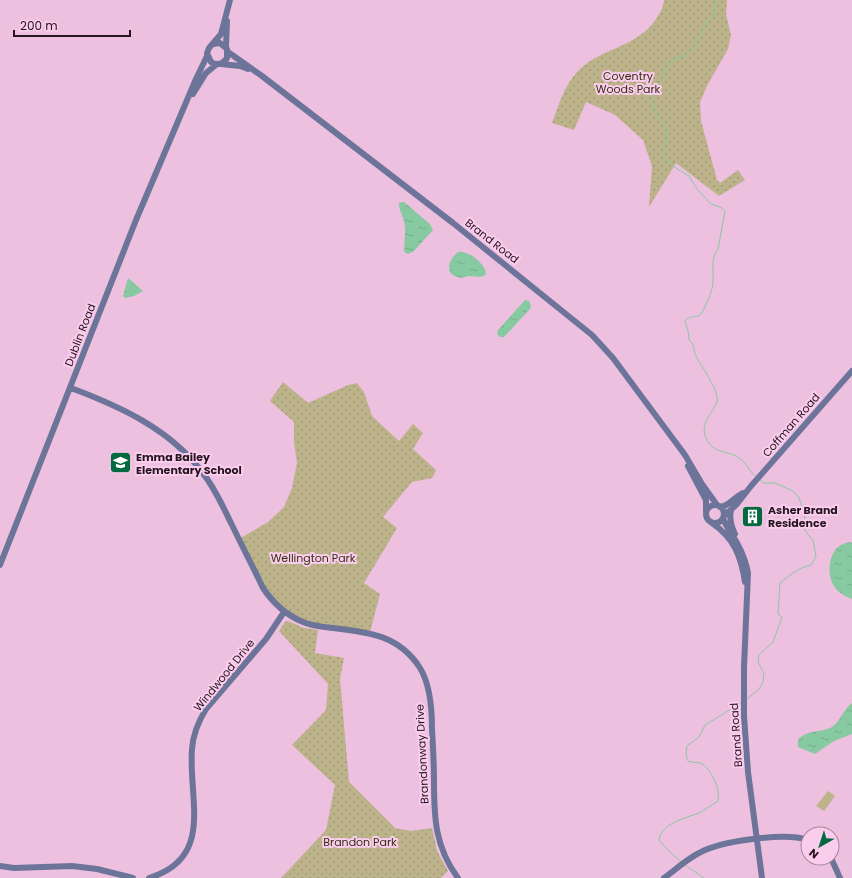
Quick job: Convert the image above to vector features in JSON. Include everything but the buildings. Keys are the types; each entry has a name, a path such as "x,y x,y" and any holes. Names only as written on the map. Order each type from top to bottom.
{"main road":[{"path":"229,3 226,60 219,64 211,62 207,56 209,48 221,34 229,3"},
{"path":"213,44 220,43 227,50"},
{"name":"Brand Road","path":"227,50 477,242 592,335 613,358 681,450 702,484 718,506"},
{"name":"Dublin Road","path":"0,565 136,220 181,113 207,56"},
{"name":"Brand Road","path":"219,64 240,66 262,76"},
{"name":"Dublin Road","path":"181,113 206,73 219,64"},
{"name":"Coffman Road","path":"724,517 851,374"},
{"name":"Brandonway Drive","path":"70,388 116,406 161,432 181,448 198,465 220,499 263,588 270,598 284,612 304,623 362,631 391,640 408,653 420,668 428,689 432,710 436,830 448,865 458,878"},
{"name":"Brand Road","path":"681,450 691,474 706,500 706,511"},
{"name":"Coffman Road","path":"718,506 724,506 731,503 740,494 746,491"},
{"path":"712,506 718,506 723,511 724,517 718,523 712,523 706,517 706,511 712,506"},
{"name":"Brand Road","path":"731,510 729,517 730,523 741,544 740,549"},
{"name":"Brand Road","path":"724,517 726,526 746,562 748,572 744,667 744,710 748,772 762,878"},
{"name":"Brand Road","path":"712,523 724,532 733,544 742,565 748,591"},
{"name":"Windwood Drive","path":"149,878 163,873 173,867 185,852 193,835 195,816 192,749 200,718 266,639 284,612"},
{"path":"664,878 699,852 719,844 782,836 800,837"},
{"path":"0,866 14,868 72,866 97,869 133,878"},
{"path":"835,866 840,878"}],"green space":[{"name":"Coventry Woods Park","path":"664,0 727,0 726,14 731,35 728,49 708,84 700,102 701,121 717,180 720,183 738,170 745,180 719,196 676,163 649,207 652,166 643,140 615,115 586,102 574,130 552,123 565,89 578,71 596,58 637,38 646,31 658,17"},
{"name":"Wellington Park","path":"283,382 308,403 348,385 357,383 364,392 372,416 399,441 413,424 423,433 413,449 436,470 432,478 412,482 383,517 397,528 364,583 380,594 370,632 304,623 270,598 239,539 268,522 284,507 292,488 297,463 294,442 294,422 270,401"},
{"name":"Brandon Park","path":"288,621 304,628 318,630 315,653 344,658 340,679 349,782 395,828 411,831 432,828 437,851 448,871 441,878 281,878 326,830 335,785 292,745 326,710 328,684 279,631 285,622"},
{"path":"828,791 835,796 824,811 816,806"}],"water":[{"path":"404,202 430,224 433,230 413,252 407,254 404,251 405,226 399,207 399,203"},
{"path":"458,252 467,253 476,258 483,266 486,274 481,277 470,276 461,278 453,275 450,272 449,266 452,258"},
{"path":"128,278 143,291 134,296 125,298 123,296"},
{"path":"525,300 529,301 531,306 530,309 504,337 500,337 497,334 498,330"},
{"path":"850,542 852,543 852,599 838,591 830,577 830,561 832,555 838,547"},
{"path":"852,703 852,734 834,741 815,754 798,747 798,740 806,734 832,727 838,722 846,708"}],"waterway":[{"path":"718,0 715,1 714,16 706,23 694,46 685,56 673,59 665,70 662,80 653,91 652,105 666,130 667,138 663,151 666,160 689,176 697,189 711,204 720,207 725,211 718,249 713,261 713,283 710,295 702,313 698,316 690,317 685,321 689,340 692,343 696,356 713,384 717,396 717,401 704,427 706,438 713,447 734,455 741,460 755,476"},
{"path":"747,699 759,689 763,682 764,673 758,662 759,655 773,642 782,617 778,614 780,583 798,570 811,565 816,557 813,540 804,528 805,513 798,496 791,490 775,483 764,483 759,479"},
{"path":"681,862 659,840 664,829 681,819 699,813 718,801 718,789 709,771 703,764 688,761 686,755 687,746 699,737 705,725 741,703"},
{"path":"685,865 704,878"}],"place":[{"name":"Emma Bailey Elementary School","path":"120,463"},
{"name":"Asher Brand Residence","path":"753,516"}]}
